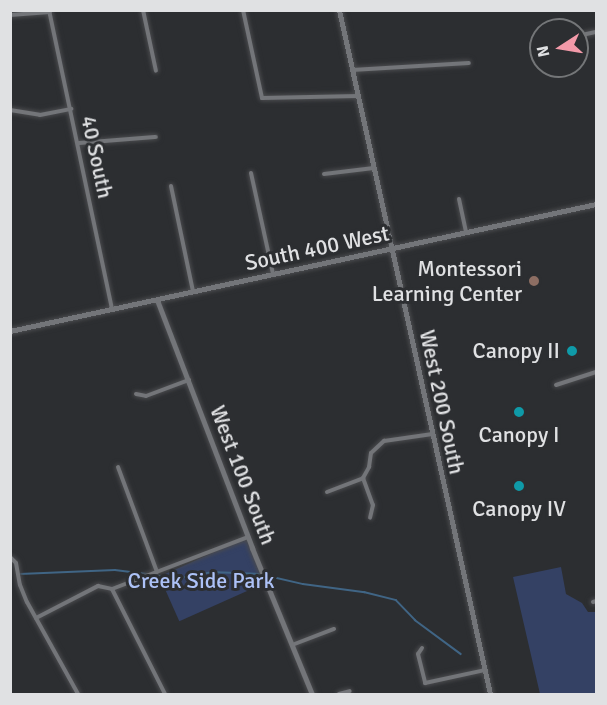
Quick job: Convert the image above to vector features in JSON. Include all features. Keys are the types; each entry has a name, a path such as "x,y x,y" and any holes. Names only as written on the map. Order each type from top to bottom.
{"street":[{"path":"143,10 156,71"},
{"path":"243,10 262,98 358,96"},
{"name":"West 200 South","path":"339,10 490,694"},
{"path":"10,15 50,11"},
{"name":"40 South","path":"50,11 112,310"},
{"path":"352,70 469,63"},
{"path":"10,110 40,115 71,110"},
{"path":"78,143 156,137"},
{"path":"324,174 374,168"},
{"path":"251,173 273,275"},
{"path":"171,186 193,292"},
{"path":"459,199 466,232"},
{"name":"South 400 West","path":"10,331 597,204"},
{"name":"West 100 South","path":"157,300 248,537 312,694"},
{"path":"556,385 597,372"},
{"path":"136,394 146,396 189,380"},
{"path":"327,492 363,478 369,467 371,453 384,441 432,434"},
{"path":"118,467 158,572"},
{"path":"363,478 373,505 370,518"},
{"path":"36,618 98,586 112,589 248,537"},
{"path":"11,558 16,563 20,585 36,618 78,694"},
{"path":"112,589 165,694"},
{"path":"292,645 334,629"},
{"path":"422,648 418,654 425,683 485,670"},
{"path":"339,694 350,691"}],"green space":[{"name":"Creek Side Park","path":"248,537 268,582 179,621 159,576"},
{"path":"561,567 566,594 582,603 588,612 596,612 596,694 540,694 513,577"}],"waterway":[{"path":"20,574 115,570 147,574"},
{"path":"155,575 173,579 211,572 260,574"},
{"path":"264,575 303,584 364,592 396,600 415,620 461,654"}],"place":[{"name":"Montessori Learning Center","path":"534,281"},
{"name":"Canopy II","path":"572,351"},
{"name":"Canopy I","path":"519,412"},
{"name":"Canopy IV","path":"519,486"}]}
